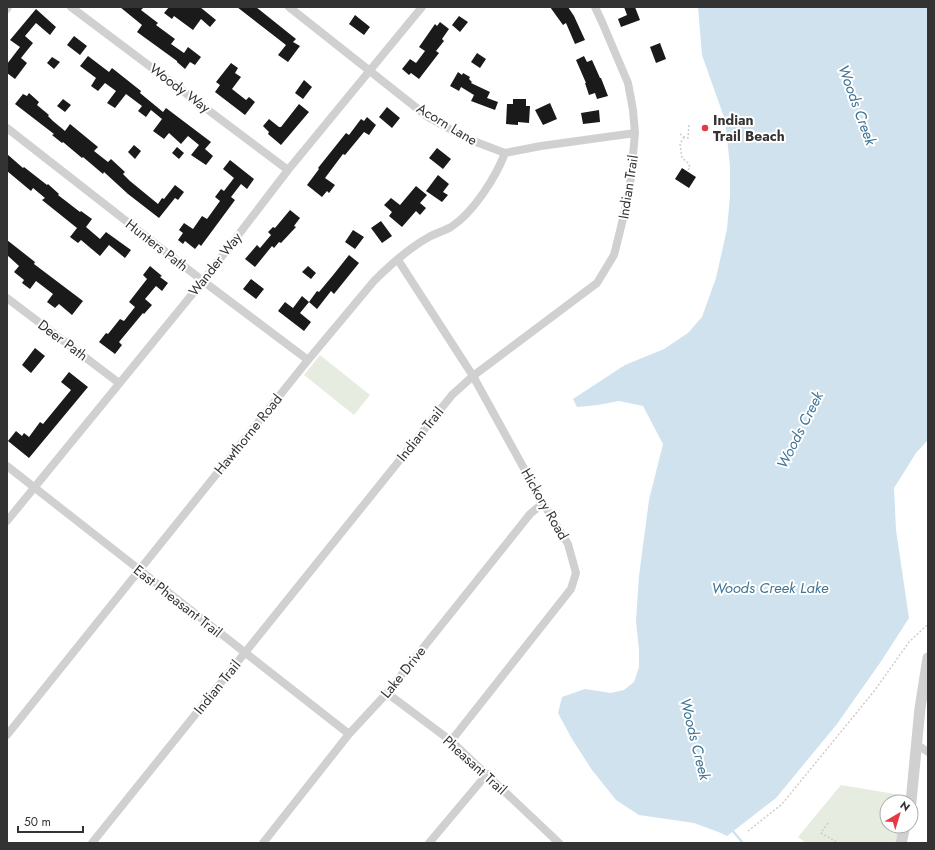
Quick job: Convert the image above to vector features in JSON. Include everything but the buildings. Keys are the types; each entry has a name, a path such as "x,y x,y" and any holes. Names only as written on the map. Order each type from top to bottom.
{"street":[{"name":"Woody Way","path":"71,7 288,170"},
{"name":"Acorn Lane","path":"289,7 428,117 468,140 505,153"},
{"name":"Wander Way","path":"7,520 203,281 288,170 422,7"},
{"name":"Indian Trail","path":"92,843 452,395 473,376 597,283 606,270 614,255 627,202 635,133 633,110 628,83 594,7"},
{"name":"Hunters Path","path":"7,128 203,281 308,360"},
{"path":"505,153 541,146 635,133"},
{"name":"Hawthorne Road","path":"7,735 308,360 374,281 398,260 429,237 452,226 466,214 484,192 499,168 505,153"},
{"name":"Hickory Road","path":"398,260 473,376 543,503 568,544 576,573 571,588 451,741"},
{"name":"Deer Path","path":"7,298 118,383"},
{"name":"East Pheasant Trail","path":"7,466 349,734"},
{"name":"Lake Drive","path":"263,843 349,734 387,693 530,514 543,503"},
{"path":"912,794 916,744 928,658"},
{"name":"Pheasant Trail","path":"387,693 451,741 559,843"},
{"path":"916,744 928,752"},
{"path":"429,843 487,774"}],"path":[{"path":"688,170 690,166 682,158 680,144 684,137 688,138 689,123"},
{"path":"680,134 684,137"},
{"path":"748,832 782,804 875,690 908,642 926,626 928,626"},
{"path":"828,823 821,832 838,843"}],"shaded area":[{"path":"320,355 370,395 354,415 304,375"},
{"path":"841,785 895,794 879,794 879,834 898,834 895,843 806,843 798,837"}],"water":[{"name":"Woods Creek Lake","path":"698,7 928,7 928,440 916,453 894,488 896,530 909,618 882,660 837,724 776,798 727,836 694,823 639,815 616,800 592,770 572,739 558,713 562,697 585,689 611,693 624,690 634,682 639,667 636,621 639,576 649,500 663,444 643,406 619,401 577,407 573,399 625,365 664,349 688,333 702,317 716,278 727,229 730,196 730,166 725,120 702,55"}],"waterway":[{"name":"Woods Creek","path":"732,830 743,843"}],"place":[{"name":"Indian Trail Beach","path":"705,128"}]}
